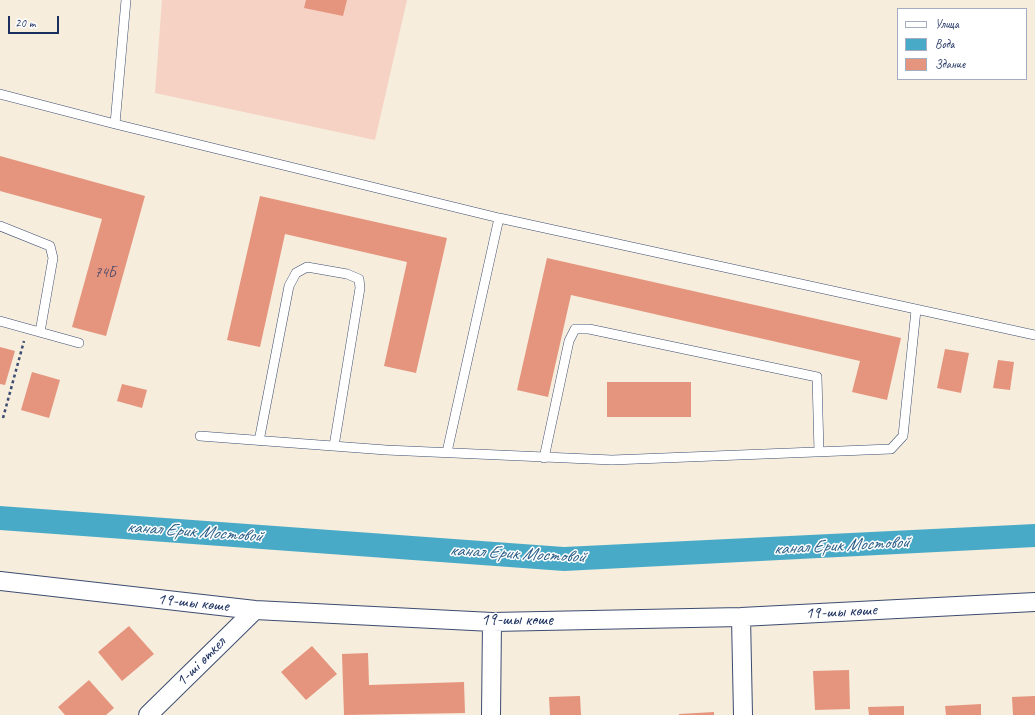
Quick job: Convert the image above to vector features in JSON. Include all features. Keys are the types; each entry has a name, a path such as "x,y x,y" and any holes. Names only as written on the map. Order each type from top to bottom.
{"street":[{"name":"19-шы көше","path":"0,581 255,610 492,622 741,617 1035,602"},
{"name":"1-шi өткел","path":"148,715 255,610"},
{"path":"741,617 743,715"},
{"path":"491,715 492,622"}],"lane":[{"path":"115,124 126,0"},
{"path":"0,94 115,124 499,218 1035,335"},
{"path":"447,452 499,218"},
{"path":"0,226 50,246 53,258 40,332"},
{"path":"258,441 289,286 296,273 307,267 347,274 359,279 360,288 334,446"},
{"path":"200,436 334,446 544,458 612,460 891,449 903,436 916,310"},
{"path":"0,321 79,343"},
{"path":"544,458 569,341 575,328 589,329 817,377 819,452"}],"path":[{"path":"3,418 27,329"}],"shaded area":[{"path":"162,0 407,0 375,140 155,93"}],"water":[{"name":"канал Ерик Мостовой","path":"0,506 564,547 1035,524 1035,547 564,571 0,530"}],"building":[{"path":"306,0 347,0 343,16 304,8"},
{"path":"0,156 145,196 106,336 72,327 102,219 0,191"},
{"path":"260,196 447,238 416,373 384,366 407,262 285,234 260,347 227,340"},
{"path":"547,258 901,338 887,400 852,392 860,361 571,295 548,397 517,390"},
{"path":"0,347 15,351 5,385 0,384"},
{"path":"945,349 969,353 961,393 937,388"},
{"path":"998,360 1014,362 1010,390 993,388"},
{"path":"32,372 60,380 49,418 21,410"},
{"path":"607,382 691,382 691,417 607,417"},
{"path":"122,384 147,390 142,408 117,401"},
{"path":"129,626 154,654 122,681 98,652"},
{"path":"312,646 337,674 306,700 281,672"},
{"path":"368,653 369,685 464,682 465,713 344,715 342,654"},
{"path":"849,670 850,709 815,710 813,671"},
{"path":"89,680 114,708 106,715 65,715 58,707"},
{"path":"580,696 581,715 550,715 549,697"},
{"path":"1035,696 1035,715 1013,715 1012,697"},
{"path":"981,704 981,715 946,715 945,706"},
{"path":"904,706 904,715 869,715 868,707"},
{"path":"714,712 714,715 679,715 679,714"}]}
